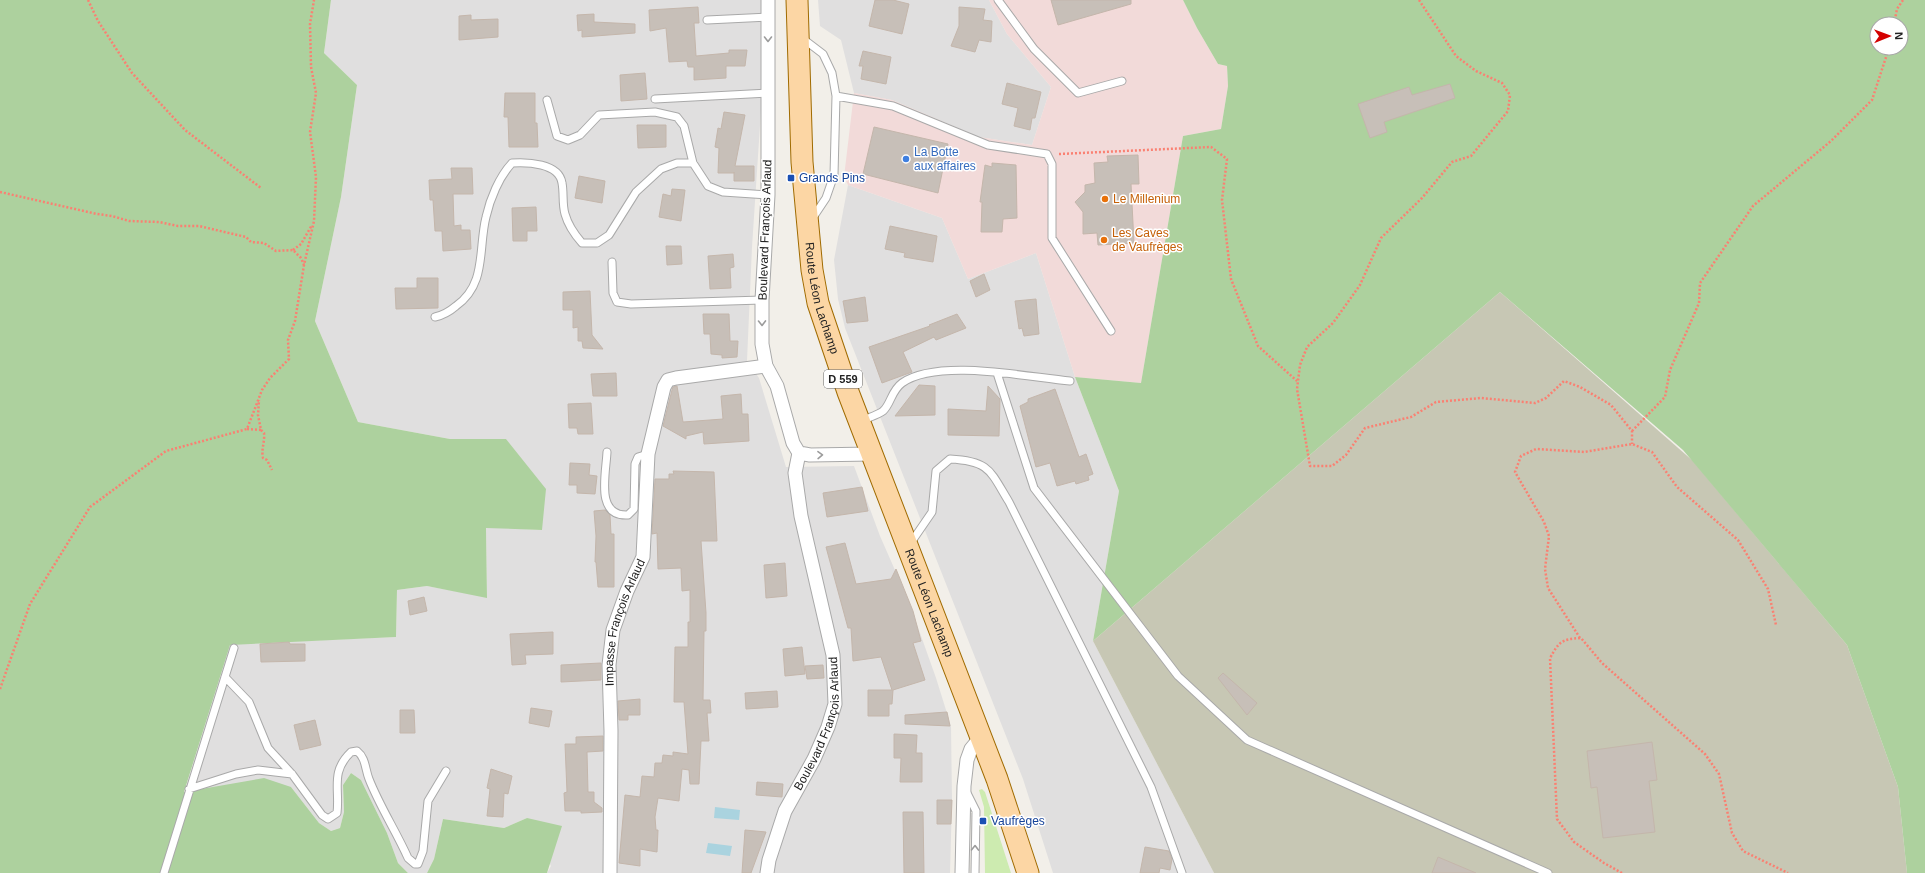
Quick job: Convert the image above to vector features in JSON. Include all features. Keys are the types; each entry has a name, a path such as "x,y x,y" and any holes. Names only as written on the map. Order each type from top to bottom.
{"main road":[{"name":"Route Léon Lachamp","path":"797,0 802,162 807,226 812,270 818,303 859,422 998,783 1028,873"}],"street":[{"name":"Boulevard François Arlaud","path":"767,873 769,860 785,811 814,759 828,727 835,704 833,654 801,516 795,473 799,452 793,443 777,386 766,366 762,344 762,300 768,195 768,0"},
{"name":"Impasse François Arlaud","path":"610,873 610,658 613,630 626,591 643,557 648,454 664,387 668,380 676,378 766,366"},
{"path":"799,452 810,455 872,454"},
{"path":"962,873 966,760 971,749 981,737"}],"lane":[{"path":"998,0 1034,48 1078,93 1122,81"},
{"path":"707,20 768,17"},
{"path":"798,35 823,54 832,73 836,96 834,175 826,198 807,226"},
{"path":"655,99 768,93"},
{"path":"836,96 893,106 988,145 1047,154 1052,164 1052,238 1111,331"},
{"path":"547,100 558,136 568,140 580,135 599,114 655,112 677,117 684,126 693,163 708,186 723,192 768,195"},
{"path":"435,317 445,315 462,302 473,290 481,263 486,217 502,173 512,163 526,162 555,171 562,181 565,214 574,233 582,243 597,244 609,234 636,192 660,169 677,163 693,163"},
{"path":"612,262 613,293 618,302 631,304 762,300"},
{"path":"859,422 884,411 892,393 902,383 927,373 959,369 1070,381"},
{"path":"997,373 1034,488 1178,676 1247,740 1548,873"},
{"path":"607,452 605,500 612,512 619,516 628,515 634,509 635,464 638,457 648,454"},
{"path":"907,547 932,512 936,471 950,460 968,460 988,468 1009,502 1151,787 1182,873"},
{"path":"164,873 234,648"},
{"path":"225,677 249,702 268,748 292,774 318,810 328,819 337,813 336,782 338,769 351,752 357,751 362,755 368,777 375,793 408,858 415,864 418,864 423,851 428,800 446,771"},
{"path":"189,790 236,774 258,770 292,774"},
{"path":"964,786 976,811 975,873"}],"path":[{"path":"88,0 98,21 132,73 185,130 261,188"},
{"path":"247,429 270,378 289,359 288,340 295,321 304,265 314,221 316,177 310,132 316,93 311,67 310,24 314,0"},
{"path":"1419,0 1456,56 1476,71 1502,83 1510,95 1508,111 1471,156 1452,162 1422,198 1381,238 1360,285 1333,323 1307,347 1300,365 1296,389 1310,466 1332,466 1346,455 1365,428 1411,417 1436,402 1481,398 1535,403 1546,398 1564,381 1580,387 1611,405 1632,431 1632,444"},
{"path":"1896,16 1897,9 1903,0"},
{"path":"1632,431 1665,397 1670,370 1699,303 1700,283 1753,206 1831,141 1872,100 1886,56"},
{"path":"1047,154 1211,147 1227,159 1222,200 1231,278 1258,346 1298,381"},
{"path":"0,192 129,221 159,222 178,226 200,226 223,230 246,238 251,242 264,243 276,250 293,250 301,244 314,221"},
{"path":"293,250 301,258 304,265"},
{"path":"260,398 258,415 265,441 262,452 263,458 268,460 272,470"},
{"path":"0,690 30,604 90,507 166,451 247,429 261,430"},
{"path":"1776,625 1768,589 1738,540 1677,487 1652,452 1632,444 1584,452 1536,449 1521,456 1515,472 1544,522 1549,536 1545,569 1548,588 1581,638 1602,663 1705,754 1719,774 1732,834 1743,851 1788,873"},
{"path":"1581,638 1567,638 1558,644 1550,658 1557,819 1574,842 1604,863 1622,873"}],"shaded area":[{"path":"331,0 763,0 762,95 752,247 747,361 759,378 786,467 854,466 880,536 909,602 951,726 952,800 950,873 547,873 551,866 527,818 504,828 443,819 434,859 427,873 408,873 398,863 387,833 361,780 351,773 343,785 344,812 340,828 331,831 319,823 291,787 184,793 230,644 396,637 397,590 427,586 487,597 486,527 542,530 506,439 450,439 358,422 315,321 341,197 357,85 324,53"},
{"path":"818,0 989,0 1007,34 1051,87 1032,145 979,137 892,100 854,93 841,40 820,26"},
{"path":"989,0 1183,0 1218,64 1227,66 1228,86 1221,129 1183,136 1141,383 1075,377 1036,253 968,279 942,218 848,185 844,177 854,93 892,100 979,137 1032,145 1051,87 1007,34"},
{"path":"848,185 942,218 968,279 1036,253 1075,377 1119,491 1093,641 1214,873 1053,873 1023,779 845,328 838,299 834,260"},
{"path":"1500,292 1693,461 1847,645 1898,787 1907,873 1214,873 1093,641"}],"green space":[{"path":"0,0 331,0 324,53 357,85 341,197 315,321 358,422 450,439 506,439 546,489 542,530 486,528 487,598 427,586 397,590 396,637 230,645 184,792 264,778 291,787 319,823 331,831 340,828 344,812 343,785 351,773 361,780 387,833 398,863 408,873 0,873"},
{"path":"1183,0 1925,0 1925,873 1907,873 1898,787 1847,645 1683,450 1500,292 1093,641 1119,491 1075,377 1141,383 1183,136 1221,129 1228,86 1227,66 1218,64"},
{"path":"982,789 985,792 1011,873 985,873 984,807 979,790"},
{"path":"527,818 562,826 547,873 427,873 434,859 443,819 504,828"}],"water":[{"path":"715,807 740,810 739,820 714,818"},
{"path":"708,843 732,846 730,856 706,853"}],"building":[{"path":"875,0 893,0 909,4 902,34 869,26"},
{"path":"1051,0 1131,0 1131,4 1058,25"},
{"path":"698,7 699,23 694,23 696,56 729,53 729,50 747,50 745,66 726,66 726,78 694,80 694,67 688,67 687,61 669,62 666,28 650,31 649,10"},
{"path":"959,7 985,9 983,20 992,21 991,42 979,40 975,52 951,46 959,26"},
{"path":"594,14 594,22 635,24 635,33 582,37 582,30 578,31 577,15"},
{"path":"471,15 471,20 498,19 498,37 459,40 459,16"},
{"path":"863,51 891,57 886,84 861,79 863,66 859,66"},
{"path":"645,73 647,99 621,101 620,75"},
{"path":"1007,83 1041,92 1035,118 1032,118 1030,130 1014,126 1018,108 1002,104"},
{"path":"1450,84 1455,98 1384,122 1387,132 1370,138 1358,104 1409,87 1412,95"},
{"path":"505,93 535,93 535,123 537,123 538,147 509,147 508,117 504,117"},
{"path":"724,112 745,115 735,166 754,166 754,181 734,181 734,173 718,173 719,148 715,147 718,128 721,129"},
{"path":"637,125 666,125 666,147 638,148"},
{"name":"La Botte aux affaires","path":"874,127 948,144 938,193 863,174"},
{"name":"Le Millenium","path":"1138,155 1139,184 1131,184 1134,243 1098,245 1097,233 1083,234 1083,212 1075,202 1085,192 1085,185 1095,183 1094,163 1108,162 1107,156"},
{"path":"992,163 1016,165 1017,218 1003,219 1002,232 981,232 982,202 980,202 985,165 992,167"},
{"path":"451,168 472,168 473,194 453,194 454,226 461,225 461,230 470,230 471,249 443,251 442,231 435,231 433,200 430,200 429,180 452,179"},
{"path":"579,176 605,181 602,203 575,198"},
{"path":"672,189 685,190 681,221 659,217 663,194 671,196"},
{"path":"536,207 537,231 527,231 527,241 513,241 512,208"},
{"path":"890,226 937,236 933,262 904,257 905,253 885,249"},
{"path":"666,246 681,246 682,264 667,265"},
{"path":"733,254 734,267 730,268 731,288 710,289 708,256"},
{"path":"984,274 990,290 976,297 970,281"},
{"path":"417,278 438,278 438,308 396,309 395,288 417,288"},
{"path":"590,291 592,335 603,349 583,348 582,341 578,341 578,327 573,328 573,310 563,310 563,292"},
{"path":"865,297 868,321 847,323 843,301"},
{"path":"1036,299 1039,334 1024,336 1022,328 1019,329 1015,301"},
{"path":"703,314 729,314 730,341 738,341 737,357 722,358 722,355 711,354 710,334 704,334"},
{"path":"957,314 966,328 936,340 934,337 903,352 912,372 882,383 869,347 930,326 929,325"},
{"path":"616,373 617,396 593,396 591,374"},
{"path":"919,385 935,386 935,415 895,416"},
{"path":"677,386 683,422 723,419 721,396 741,394 742,414 748,414 749,441 704,444 703,432 686,436 686,439 663,426 673,387"},
{"path":"988,386 1000,399 999,436 948,435 948,409 986,411"},
{"path":"1055,389 1079,457 1086,454 1093,474 1088,476 1089,480 1076,484 1075,481 1057,486 1050,463 1036,467 1020,406 1028,402 1028,399"},
{"path":"591,403 593,434 578,434 577,428 569,428 568,404"},
{"path":"570,463 590,464 589,475 597,476 595,494 577,493 577,485 569,485"},
{"path":"673,471 714,472 717,541 701,541 706,613 706,631 704,631 703,700 710,700 711,713 707,713 709,741 701,741 699,784 690,784 689,770 682,769 679,801 658,798 655,817 656,830 658,830 657,852 640,849 640,866 619,863 625,795 640,797 642,776 654,777 655,763 662,763 663,755 673,756 673,752 688,754 684,702 674,702 675,647 688,647 690,590 682,591 681,568 658,569 657,533 652,534 655,479 669,479 669,474 674,474"},
{"path":"862,487 868,511 827,517 823,493"},
{"path":"605,510 610,515 611,534 614,534 614,587 598,587 595,562 596,536 594,511"},
{"path":"845,543 856,584 891,579 896,569 913,611 921,641 913,643 925,680 893,690 892,704 889,704 889,716 868,716 868,690 892,690 881,657 853,661 851,628 848,628 826,547"},
{"path":"785,563 787,596 766,598 764,565"},
{"path":"424,597 427,611 410,615 408,601"},
{"path":"553,632 553,654 525,655 526,664 512,665 510,634"},
{"path":"289,642 290,644 305,644 305,661 261,662 260,644"},
{"path":"802,647 805,674 785,676 783,649"},
{"path":"601,663 601,680 561,682 561,665"},
{"path":"823,665 824,678 807,679 805,666"},
{"path":"1223,673 1257,703 1247,715 1218,678"},
{"path":"777,691 778,707 746,709 745,693"},
{"path":"640,699 640,715 628,715 628,720 619,720 618,701"},
{"path":"531,708 552,711 549,727 529,723"},
{"path":"400,710 414,710 415,733 400,733"},
{"path":"947,712 950,726 905,724 905,715"},
{"path":"315,720 321,745 300,750 294,725"},
{"path":"894,734 917,735 916,753 922,753 922,782 900,782 901,758 894,758"},
{"path":"603,736 603,751 587,752 588,792 594,792 594,802 602,808 602,812 581,813 581,811 565,811 564,793 567,792 565,744 576,744 576,737"},
{"path":"1652,742 1657,780 1649,781 1655,832 1603,838 1597,787 1591,788 1587,751"},
{"path":"491,769 512,776 508,794 504,793 503,817 487,816 490,789 487,788"},
{"path":"757,782 783,784 782,797 756,795"},
{"path":"937,800 952,800 951,824 937,824"},
{"path":"903,812 923,812 924,873 904,873"},
{"path":"745,830 766,832 751,873 742,873"},
{"path":"1145,847 1169,851 1172,859 1170,870 1160,868 1159,873 1140,873"},
{"path":"1438,857 1476,873 1432,873"}],"place":[{"name":"La Botte aux affaires","path":"906,159"},
{"name":"Grands Pins","path":"791,178"},
{"name":"Le Millenium","path":"1105,199"},
{"name":"Les Caves de Vaufrèges","path":"1104,240"},
{"name":"Vaufrèges","path":"983,821"}]}
